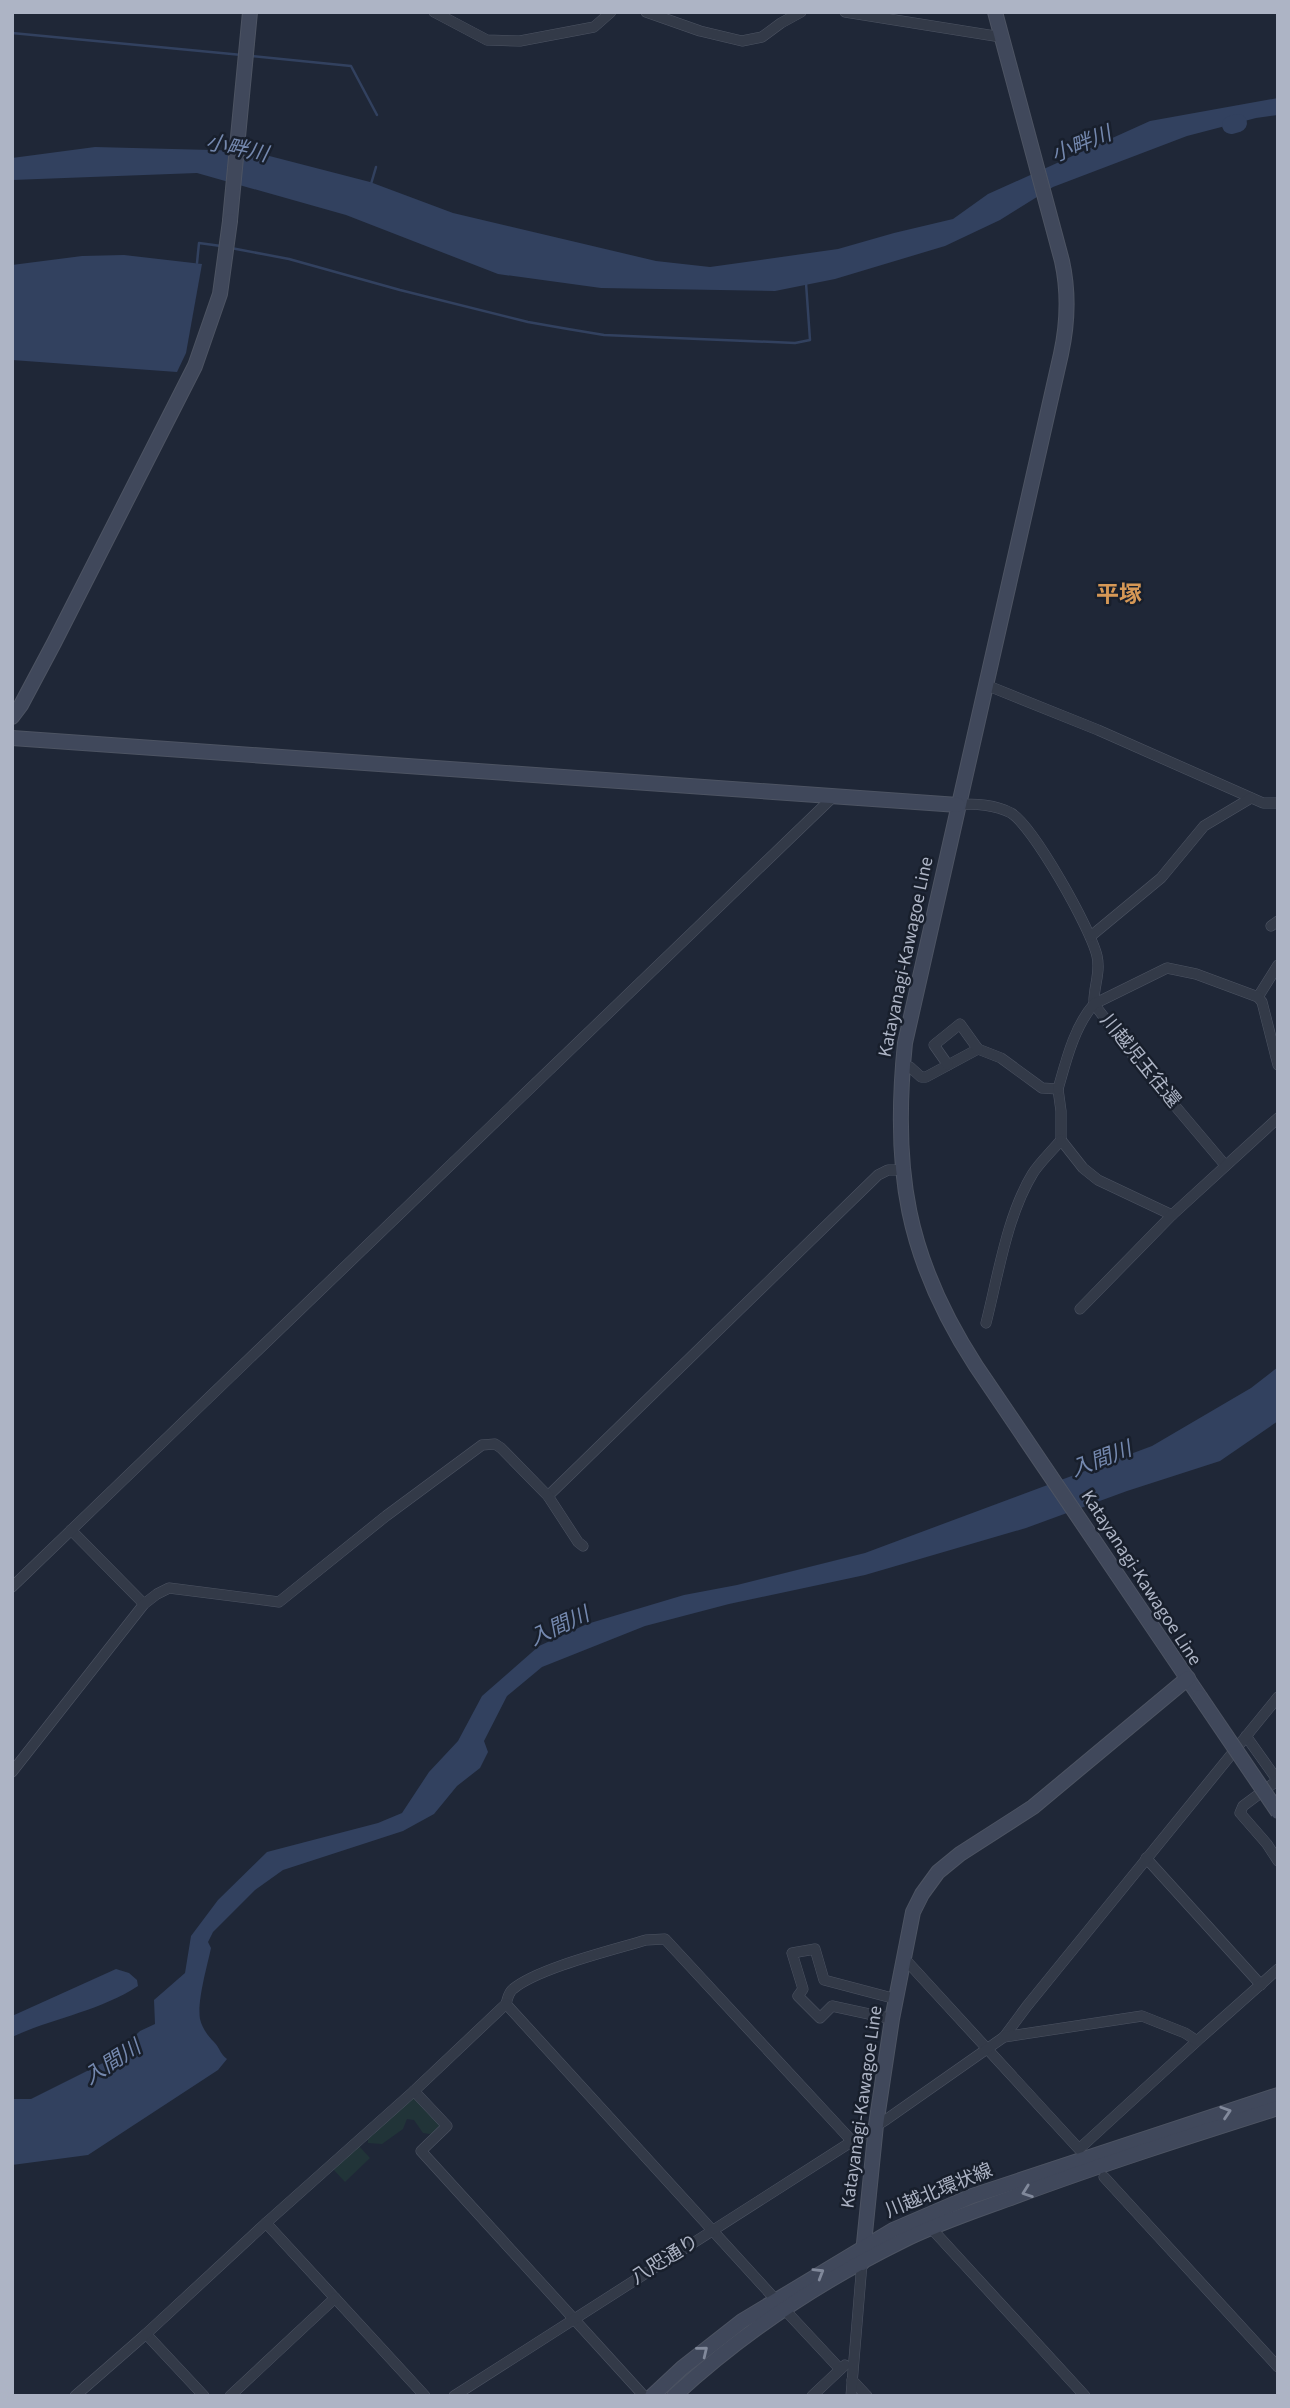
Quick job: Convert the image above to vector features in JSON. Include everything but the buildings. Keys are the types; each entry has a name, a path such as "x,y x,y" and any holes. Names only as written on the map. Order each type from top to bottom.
{"main road":[{"path":"12,717 54,643 195,366 220,295 250,12"},
{"name":"Katayanagi-Kawagoe Line","path":"862,2263 876,2125 892,2019 913,1912 922,1894 938,1872 960,1854 1034,1807 1188,1678 957,1336 932,1286 910,1222 901,1170 902,1065 905,1043 1066,332 1066,282 995,12"},
{"path":"12,738 958,805"},
{"path":"1188,1678 1278,1812"},
{"name":"川越北環状線","path":"674,2396 780,2304 863,2246 923,2216 972,2196 1278,2095"},
{"name":"川越北環状線","path":"652,2396 714,2342 780,2304 931,2228 1077,2174 1278,2108"}],"street":[{"path":"434,12 487,40 520,41 593,27 611,12"},
{"path":"646,12 700,31 742,41 762,37 801,12"},
{"path":"845,12 1002,37"},
{"path":"986,685 1263,803 1278,803"},
{"path":"12,1587 833,797"},
{"path":"1090,936 1161,878 1204,826 1251,798"},
{"name":"川越児玉往還","path":"958,805 971,803 1000,809 1022,821 1077,909 1090,936 1098,957 1099,971 1094,1004 1138,1062 1225,1165"},
{"path":"1258,997 1278,964"},
{"path":"1172,1215 1098,1180 1083,1168 1061,1140 1058,1089 1081,1023 1094,1004 1167,968 1196,974 1258,997 1265,1011 1278,1065"},
{"path":"948,1065 934,1045 960,1024 978,1049 1001,1058 1042,1088 1058,1089"},
{"path":"902,1065 910,1067 920,1077 926,1077 978,1049"},
{"path":"1080,1309 1172,1215 1278,1118"},
{"path":"986,1323 1004,1250 1025,1188 1039,1165 1061,1140"},
{"path":"548,1496 878,1175 888,1170 901,1170"},
{"path":"12,1772 144,1604 157,1594 169,1588 279,1602 386,1516 482,1445 495,1444 501,1448 548,1496 583,1546"},
{"path":"71,1530 144,1604"},
{"name":"八咫通り","path":"454,2396 988,2051 1004,2037 1278,1697"},
{"path":"1246,1736 1278,1781 1243,1806 1240,1813 1278,1861"},
{"path":"1146,1858 1261,1984"},
{"path":"75,2396 414,2091 506,2004 508,1994 513,1989 531,1978 646,1940 665,1939 851,2140"},
{"path":"892,2019 832,2006 820,2018 799,1996 803,1989 792,1953 815,1948 824,1980 896,1999"},
{"path":"903,1957 1079,2148 1278,1969"},
{"path":"506,2004 840,2370"},
{"path":"1004,2037 1142,2016 1185,2033 1197,2041"},
{"path":"414,2091 447,2126 421,2151 644,2396"},
{"path":"1104,2177 1278,2367"},
{"path":"266,2223 425,2396"},
{"path":"931,2228 1085,2396"},
{"path":"851,2396 862,2263"},
{"path":"230,2396 335,2298"},
{"path":"146,2334 204,2396"},
{"path":"812,2396 853,2358"},
{"path":"852,2380 867,2396"}],"green space":[{"path":"412,2098 417,2098 440,2125 439,2130 430,2134 423,2133 414,2120 407,2119 403,2129 382,2144 368,2143 376,2129"},
{"path":"358,2145 370,2158 345,2182 333,2169"}],"water":[{"path":"1278,98 1278,115 1187,136 1053,187 1000,220 945,246 835,279 775,291 601,288 498,274 346,215 197,173 12,180 12,158 95,147 250,151 370,182 453,213 656,261 710,267 838,249 953,219 988,194 1150,121"},
{"path":"124,255 202,264 186,353 177,372 12,360 12,265 82,256"},
{"name":"入間川","path":"1278,1367 1278,1421 1220,1461 1026,1528 865,1575 729,1604 645,1626 542,1667 507,1696 484,1741 488,1752 480,1768 457,1786 434,1814 403,1831 283,1870 255,1890 213,1932 208,1942 211,1948 199,2012 204,2029 227,2059 218,2070 88,2155 12,2165 12,2099 31,2099 111,2059 140,2031 155,2024 154,2000 185,1973 191,1936 218,1900 267,1852 378,1823 402,1813 429,1772 458,1741 482,1696 539,1646 587,1624 684,1595 737,1585 865,1553 1152,1446 1251,1388"},
{"path":"116,1969 129,1973 137,1980 138,1986 108,2002 12,2037 12,2016"}],"waterway":[{"path":"12,33 242,55"},
{"path":"252,56 351,66 377,115"},
{"name":"小畔川","path":"1231,125 1238,123"},
{"path":"371,184 376,167"},
{"path":"197,263 199,243 221,246"},
{"path":"231,248 289,259 528,322 604,335 795,343 810,340 806,283"}],"district":[{"name":"平塚","path":"1119,594"}]}
